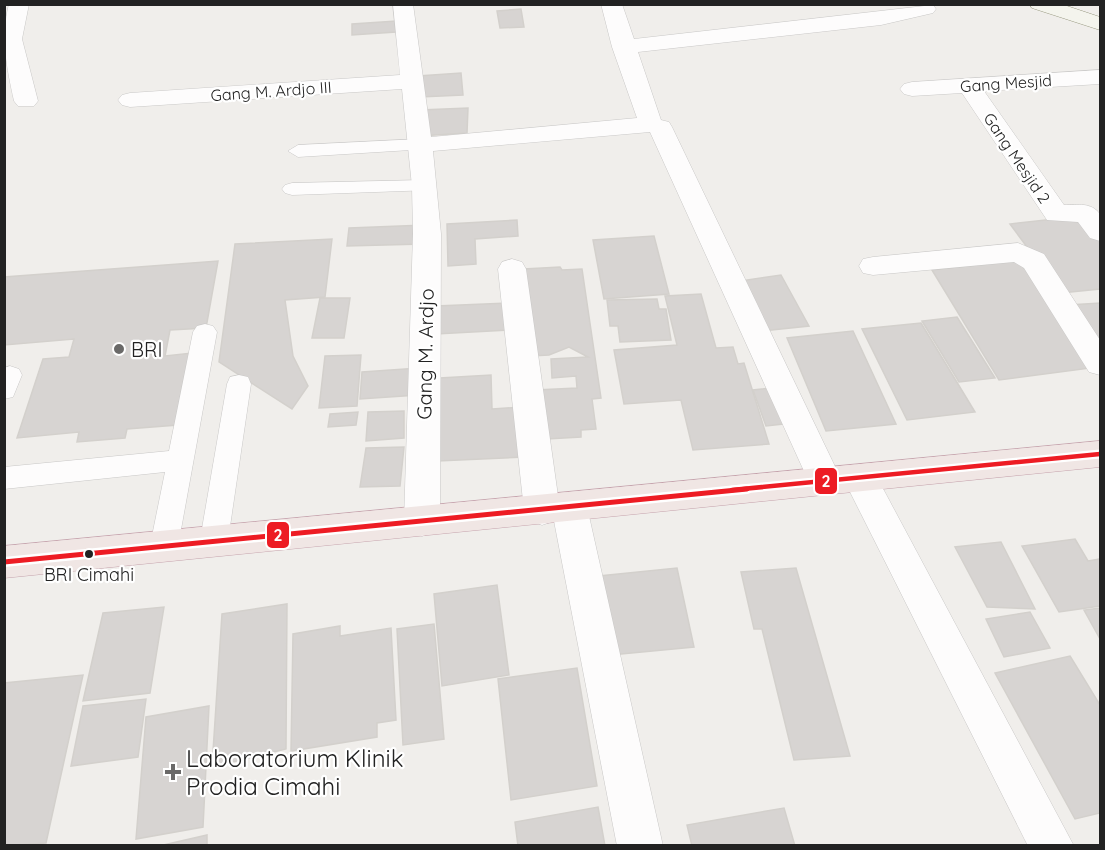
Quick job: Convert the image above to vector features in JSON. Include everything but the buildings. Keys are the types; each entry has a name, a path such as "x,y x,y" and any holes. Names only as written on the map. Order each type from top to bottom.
{"highway":[{"path":"4,562 1101,454"}],"main road":[{"path":"1039,4 1101,24"}],"street":[{"path":"19,4 11,39 11,72 26,101"},
{"name":"Gang M. Ardjo","path":"403,4 424,186 426,330 422,521"},
{"path":"611,4 623,47 651,125"},
{"path":"623,47 881,19 926,9"},
{"name":"Gang Mesjid","path":"912,89 1101,77"},
{"name":"Gang M. Ardjo III","path":"130,100 413,81"},
{"name":"Gang Mesjid 2","path":"968,85 1056,214 1085,213 1101,232"},
{"path":"420,145 651,125 664,131 843,480 1052,846"},
{"path":"873,266 1018,252 1034,261 1101,364"},
{"path":"512,269 555,508 640,846"}],"lane":[{"path":"298,151 420,145"},
{"path":"292,189 424,186"},
{"path":"164,546 205,332"},
{"path":"214,540 239,384"},
{"path":"4,477 180,460"}],"transit line":[{"name":"2","path":"4,562 1100,454"}],"place":[{"name":"BRI","path":"119,349"},
{"name":"BRI Cimahi","path":"89,554"},
{"name":"Laboratorium Klinik Prodia Cimahi","path":"173,772"}]}
